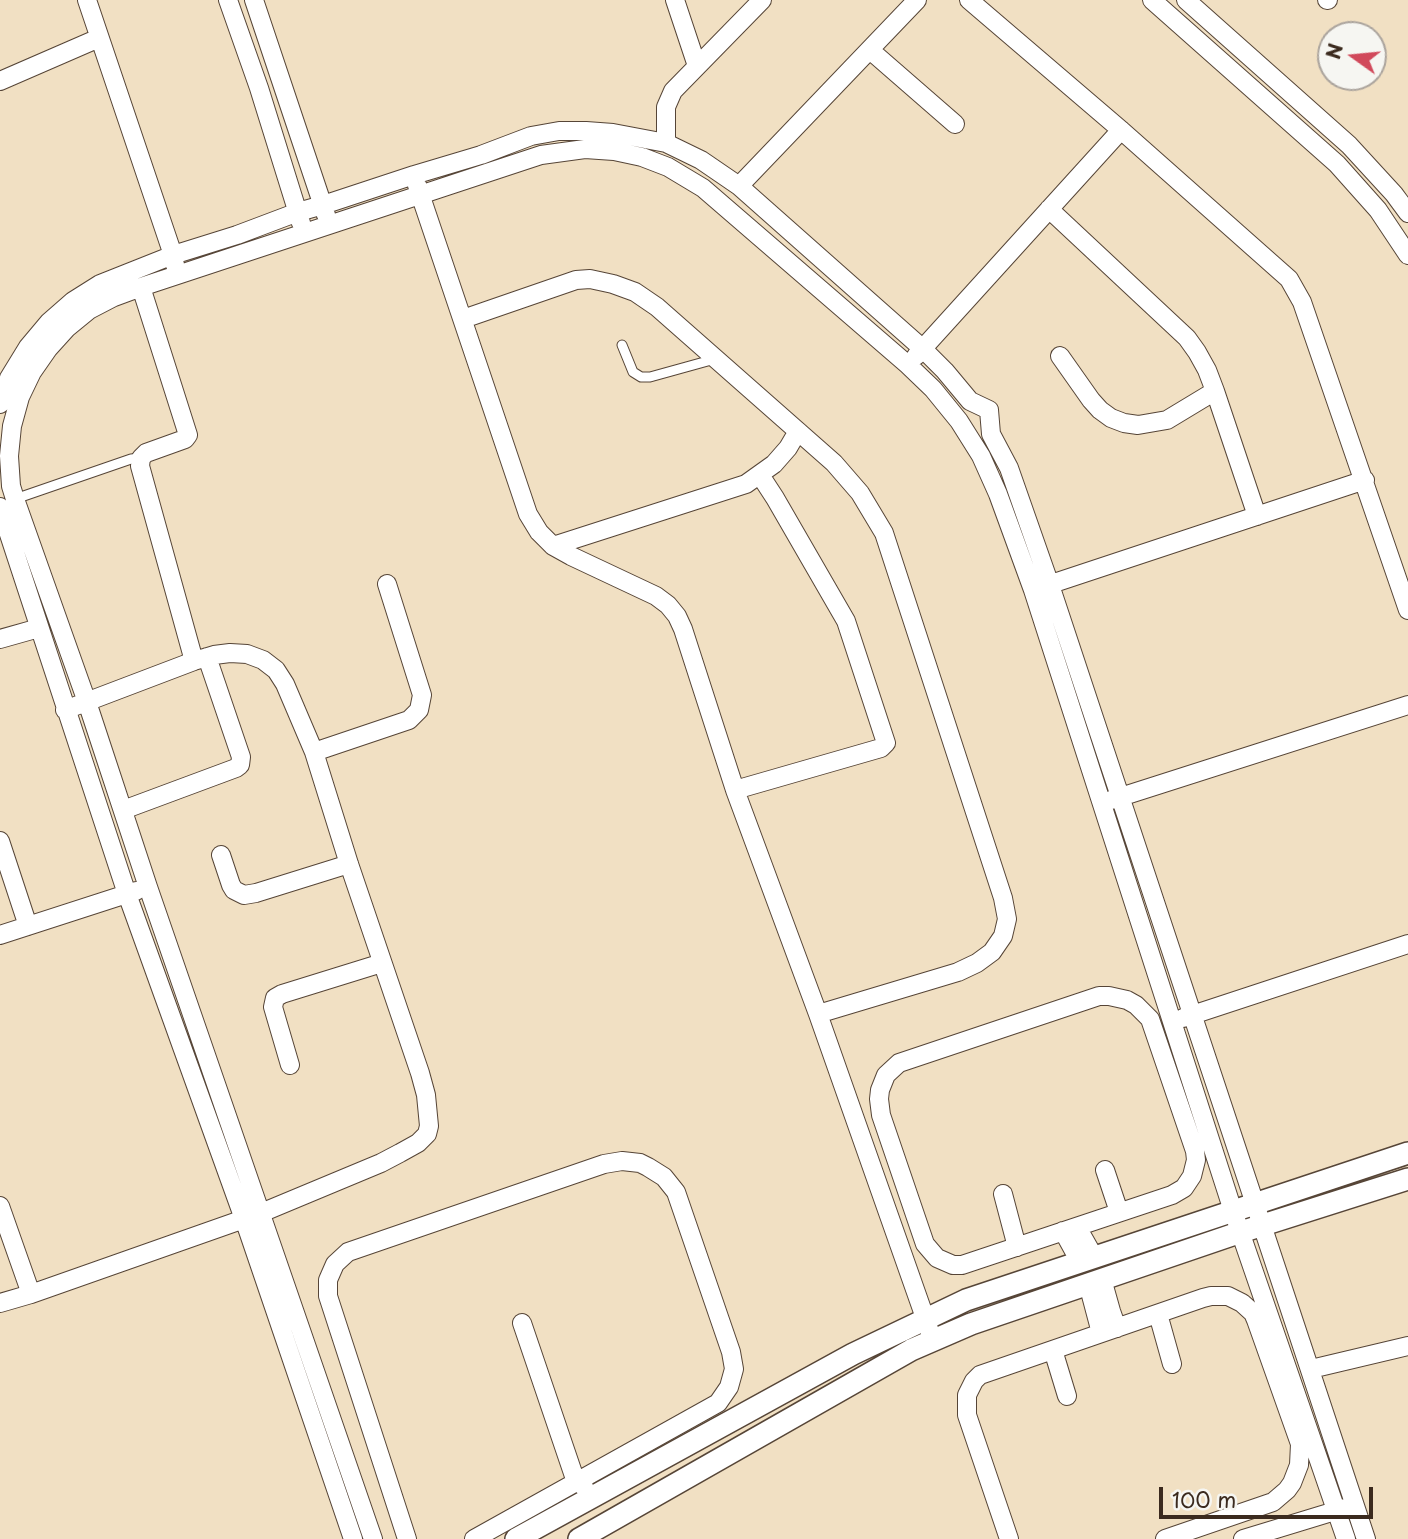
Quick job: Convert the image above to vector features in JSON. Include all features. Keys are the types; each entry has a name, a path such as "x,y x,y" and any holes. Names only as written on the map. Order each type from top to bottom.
{"street":[{"path":"87,0 173,255 177,276"},
{"path":"229,0 304,233"},
{"path":"254,0 330,225"},
{"path":"675,0 697,66"},
{"path":"666,143 665,118 673,91 762,0"},
{"path":"739,186 917,0"},
{"path":"969,0 1289,279 1302,302 1408,610"},
{"path":"1152,0 1337,164 1378,210 1408,256"},
{"path":"1186,0 1349,145 1408,213"},
{"path":"0,81 99,38"},
{"path":"870,50 955,124"},
{"path":"908,365 1121,130"},
{"path":"0,404 9,378 28,347 49,322 73,301 100,284 173,255 298,212 481,155 531,136 559,131 639,136 666,143 701,160 739,186 923,349 970,401 989,410 991,433 1009,468 1102,803 1233,1210 1346,1539"},
{"path":"369,1538 253,1216 127,894 65,710 39,628 7,503 11,486 9,456 12,426 20,397 32,372 48,349 67,328 89,310 114,297 541,155 585,149 642,157 668,167 702,188 933,389 959,421 981,456 1042,588 1121,796 1366,1539"},
{"path":"414,175 528,514 539,532 553,546 656,596 668,605 683,629 735,790 818,1014 932,1341"},
{"path":"1049,209 1187,338 1207,370 1257,516"},
{"path":"463,319 576,280 590,279 635,292 657,307 834,463 860,493 884,533 1003,898 1007,919 998,944 977,963 958,972 818,1014"},
{"path":"123,810 236,768 240,765 241,757 200,659 140,466 141,458 146,453 185,439 188,435 141,287"},
{"path":"1060,356 1100,411 1124,423 1138,425 1167,420 1215,391"},
{"path":"553,546 733,489 760,475 774,464 798,431"},
{"path":"735,790 881,748 886,743 846,621 760,475"},
{"path":"1042,588 1365,481"},
{"path":"7,503 87,702 253,1216 353,1539"},
{"path":"314,752 409,720 419,710 422,695 387,584"},
{"path":"0,639 39,628"},
{"path":"0,1303 253,1216 380,1163 418,1143 429,1126 426,1095 314,752 285,684 276,670 247,654 230,653 200,659 65,710"},
{"path":"1102,803 1408,705"},
{"path":"0,841 28,926"},
{"path":"221,855 231,885 234,890 244,895 349,863"},
{"path":"0,935 148,887"},
{"path":"1173,1021 1408,944"},
{"path":"290,1065 272,1007 275,998 282,993 382,962"},
{"path":"1109,996 1136,1004 1150,1018 1195,1151 1192,1177 1178,1192 1070,1229 962,1265 945,1263 932,1254 925,1244 879,1107 880,1090 886,1075 899,1063 1090,999 1109,996"},
{"path":"474,1539 965,1300 1408,1153"},
{"path":"407,1539 328,1296 328,1280 335,1265 348,1252 604,1164 622,1161 648,1167 664,1177 676,1192 731,1352 734,1369 729,1387 718,1403 580,1489 516,1539"},
{"path":"1105,1170 1119,1212"},
{"path":"579,1539 911,1350 971,1324 1262,1225 1408,1179"},
{"path":"1003,1195 1017,1247"},
{"path":"0,1206 31,1294"},
{"path":"1070,1229 1087,1259"},
{"path":"1095,1282 1109,1331"},
{"path":"1009,1539 967,1415 967,1395 980,1375 1203,1298 1220,1295 1235,1299 1248,1308 1256,1320 1300,1444 1299,1465 1292,1483 1273,1502 1165,1539"},
{"path":"1158,1314 1172,1364"},
{"path":"522,1323 580,1489"},
{"path":"1311,1369 1408,1346"},
{"path":"1053,1350 1068,1396"},
{"path":"1243,1539 1355,1505"}],"lane":[{"path":"622,345 630,368 641,377 650,377 716,359"},
{"path":"7,503 131,459 141,458"}]}
